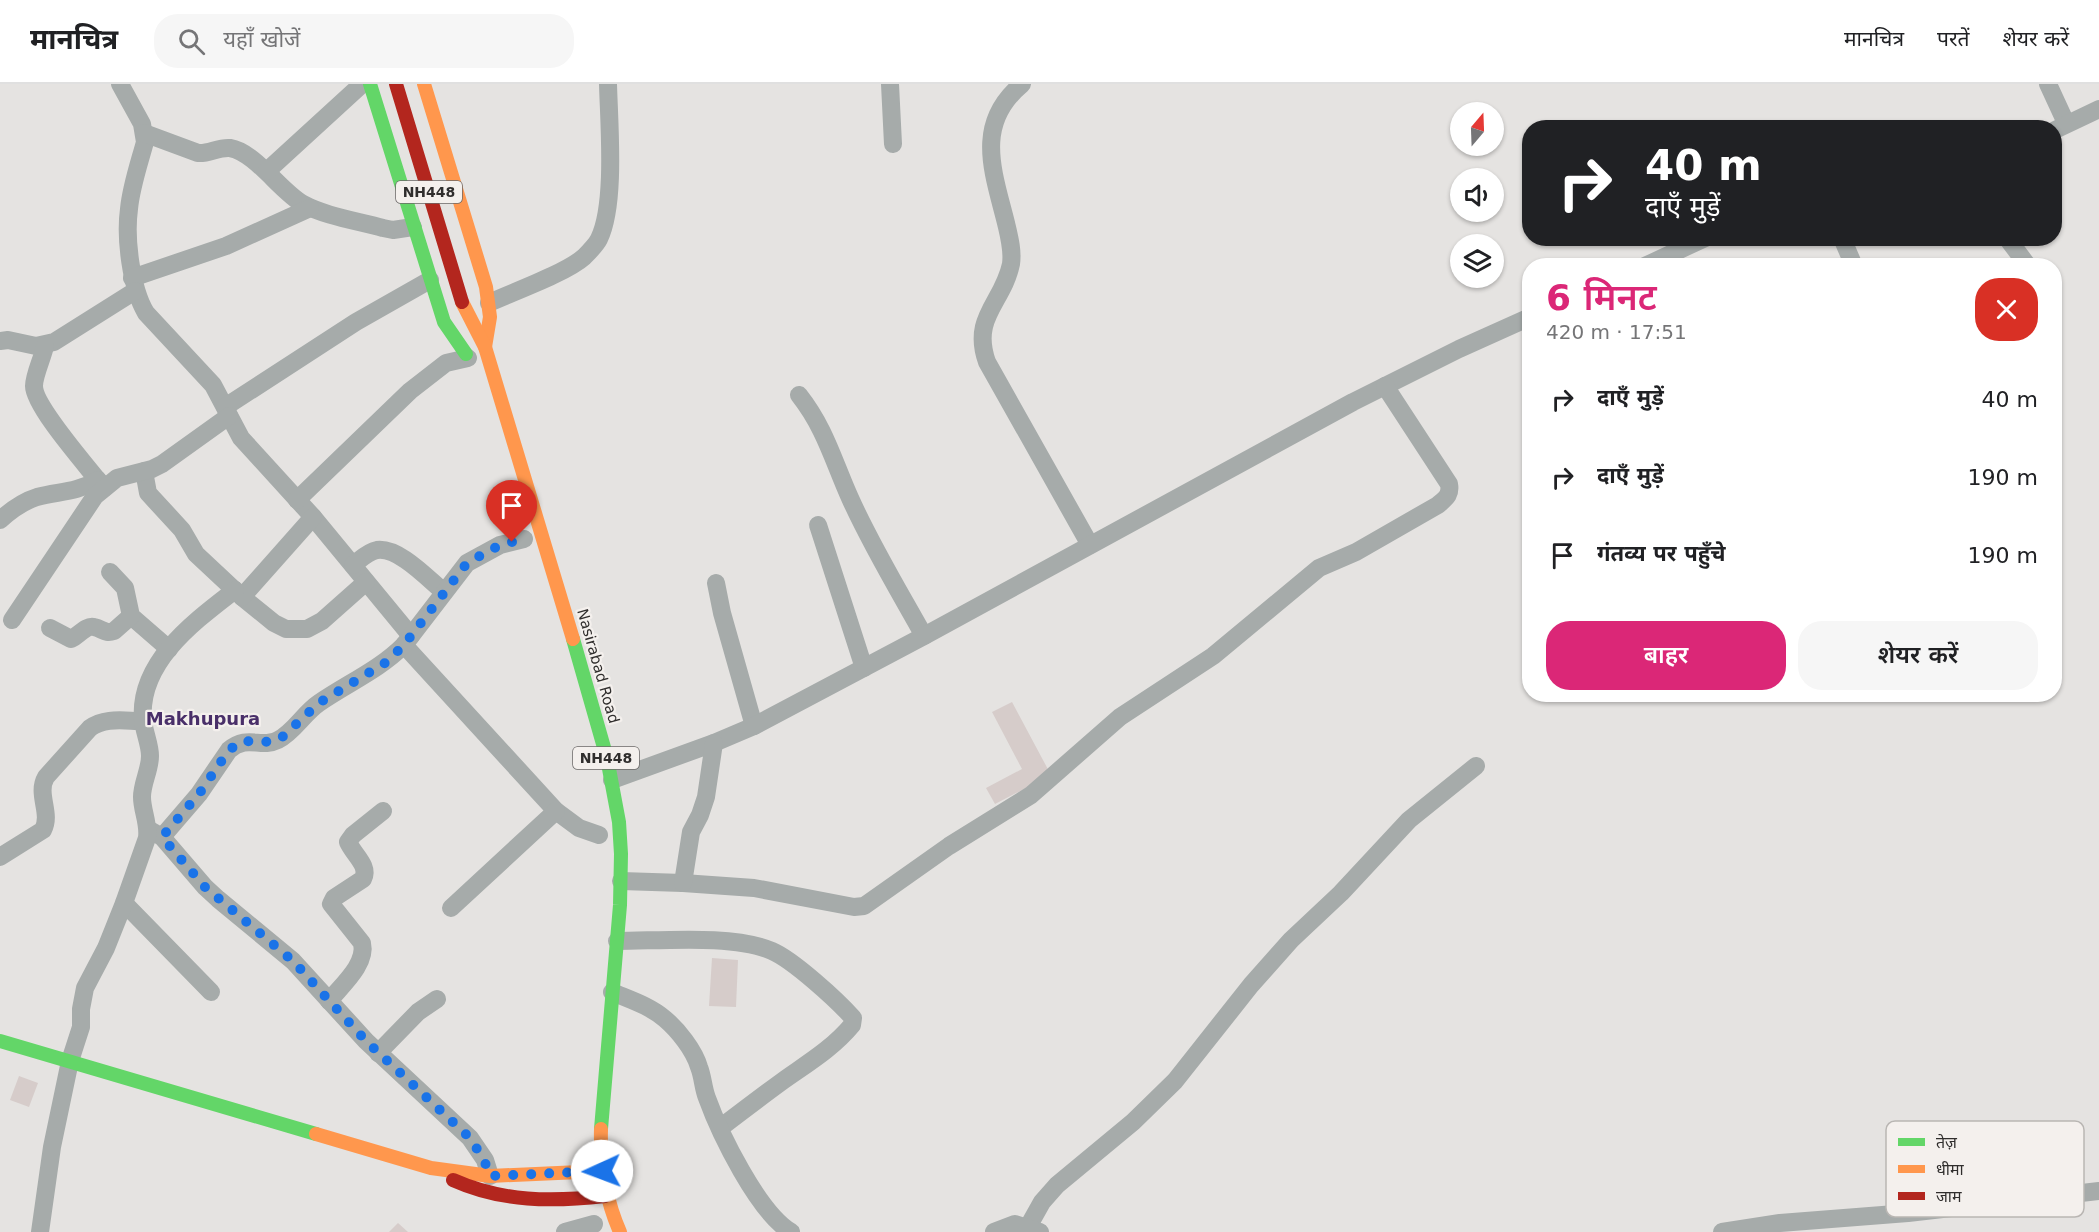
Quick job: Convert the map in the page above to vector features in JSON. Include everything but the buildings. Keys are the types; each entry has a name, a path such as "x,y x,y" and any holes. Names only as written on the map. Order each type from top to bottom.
{"main road":[{"path":"370,84 444,322 468,360"},
{"name":"Nasirabad Road","path":"396,84 461,301 468,360"},
{"path":"424,84 489,303 490,317 485,347"},
{"name":"Nasirabad Road","path":"461,301 485,347 581,664 612,780 620,839 621,881 601,1127 605,1196 613,1220 620,1232"},
{"path":"0,1041 431,1168 490,1176 602,1171"},
{"path":"584,1154 587,1198 596,1228"},
{"path":"431,1168 465,1186 488,1194 530,1200 605,1196"}],"street":[{"path":"120,84 144,133 145,142 128,210 134,285 146,313 213,385 241,438 353,565 408,641 556,811 579,828 599,835"},
{"path":"267,171 362,84"},
{"path":"489,303 566,268 583,258 598,241 604,223 609,190 608,84"},
{"path":"890,84 892,144"},
{"path":"1022,84 1010,94 999,110 992,129 990,147 993,170 1012,258 1009,275 981,333 982,347 987,362 1090,544"},
{"path":"2048,84 2059,120"},
{"path":"2062,127 2099,109"},
{"path":"144,133 198,153 205,154 221,148 238,151 267,171 291,196 310,207 393,230 413,227"},
{"path":"0,341 8,340 45,346 134,285 310,207"},
{"path":"1662,258 1688,246"},
{"path":"0,520 7,513 34,498 101,484 162,464 227,411 340,332 430,280"},
{"path":"612,780 754,726 1385,386 1522,321"},
{"path":"45,346 35,378 36,395 46,413 101,484"},
{"path":"297,500 410,391 446,363 468,360"},
{"path":"621,881 683,882 754,888 854,908 864,906 949,846 1031,795 1120,717 1213,656 1319,568 1356,552 1447,498 1450,491 1449,484 1385,386"},
{"path":"799,395 814,413 850,498 924,636"},
{"path":"144,471 146,485 153,500 182,530 196,554 274,623 296,631 307,629 322,621 366,582"},
{"path":"12,620 101,484"},
{"path":"313,517 239,593 193,624 169,649 151,679 143,705 143,721 150,754 142,796 155,833 205,887 293,961 378,1053 470,1138 484,1160 490,1176"},
{"path":"818,525 864,668"},
{"path":"40,1232 52,1147 70,1061 81,1027 81,1009 85,988 106,948 155,833 199,794 234,745 242,741 279,740 319,703 385,663 408,641 467,563 500,545 524,539"},
{"path":"353,565 377,550 387,550 404,558 444,592"},
{"path":"110,572 125,588 131,616 169,649"},
{"path":"716,583 722,613 754,726"},
{"path":"50,628 71,639 90,627 104,632 114,631 131,616"},
{"path":"0,857 43,830 46,818 41,792 42,783 90,728 106,720 143,721"},
{"path":"683,882 691,832 706,797 714,743"},
{"path":"994,1232 1015,1224 1034,1229 1042,1202 1057,1185 1133,1122 1175,1082 1251,985 1291,940 1341,893 1410,820 1476,766"},
{"path":"329,1001 363,958 364,951 362,943 331,904 334,898 366,875 364,867 348,842 353,835 384,811"},
{"path":"451,908 556,811"},
{"path":"124,903 211,992"},
{"path":"617,941 736,942 771,951 785,958 800,970 853,1018 852,1025 846,1032 813,1062 720,1128"},
{"path":"612,992 656,1012 667,1021 691,1050 697,1060 706,1096 744,1177 775,1217 791,1232"},
{"path":"378,1053 418,1012 437,999"},
{"path":"2084,1194 2099,1192"},
{"path":"1722,1232 1780,1223 1886,1215"},
{"path":"565,1232 596,1228"}],"traffic: fast":[{"path":"370,84 444,322 466,354"},
{"path":"573,639 607,758 619,822 621,854 620,905 601,1129"},
{"path":"0,1041 316,1134"}],"traffic: slow":[{"path":"424,84 486,287 490,317 485,347"},
{"path":"462,302 485,347 573,639"},
{"path":"601,1129 601,1156 605,1182 620,1232"},
{"path":"316,1134 431,1168 490,1176 602,1171"}],"traffic: jam":[{"path":"396,84 462,302"},
{"path":"453,1180 490,1193 509,1196 547,1199 605,1196"}],"district":[{"name":"Makhupura","path":"203,718"}],"route":[{"path":"512,542 500,545 467,563 404,645 385,663 319,703 279,740 273,742 242,741 234,745 199,794 162,837 205,887 293,961 366,1041 470,1138 484,1160 490,1176 602,1171"}]}
